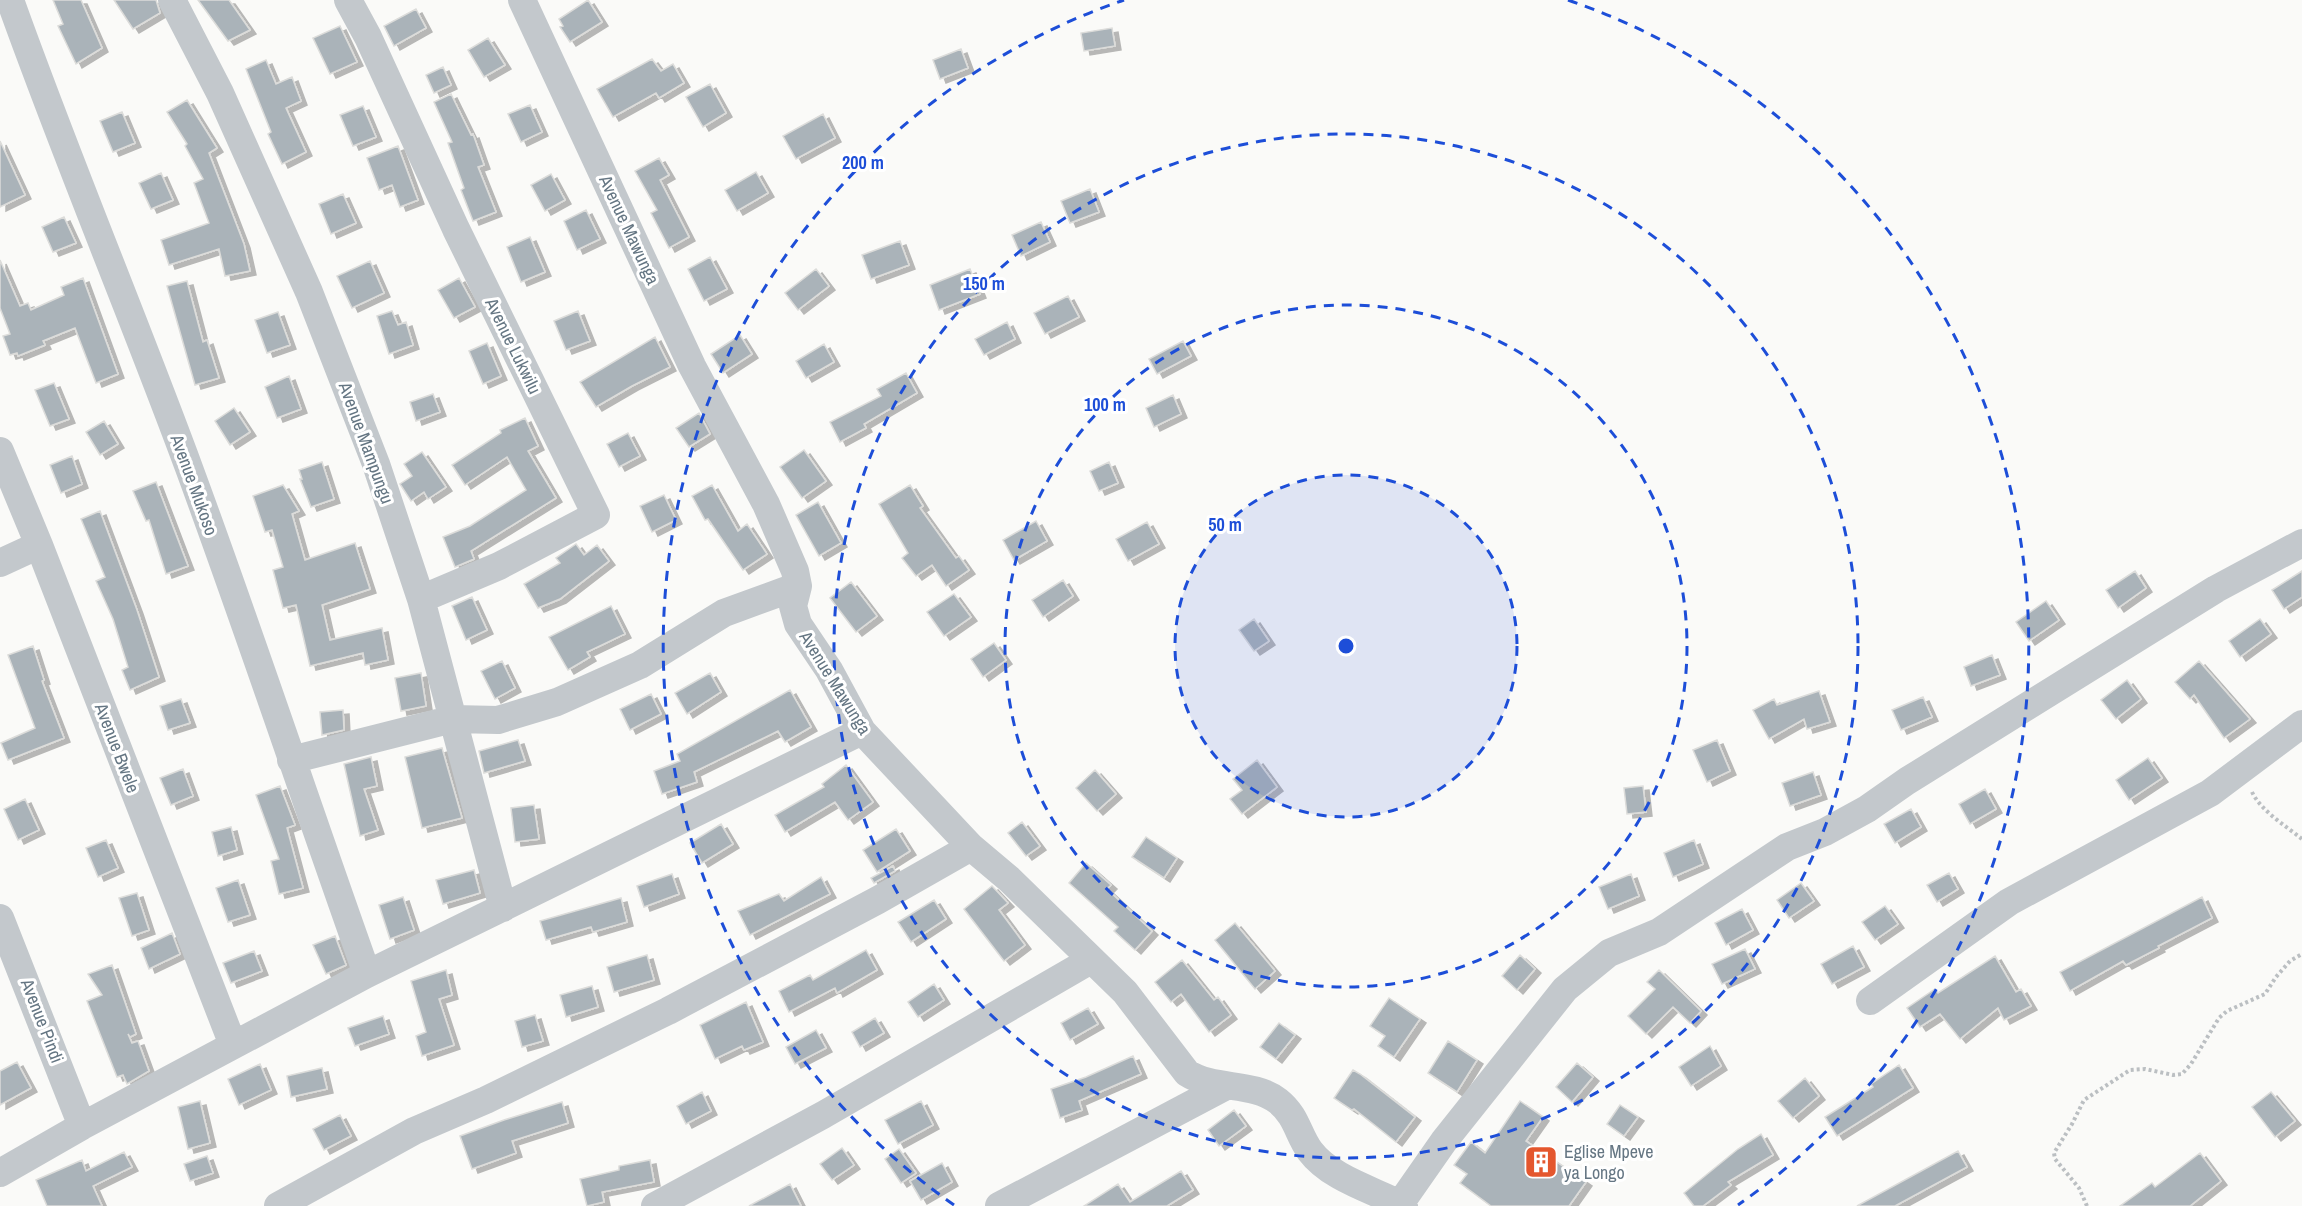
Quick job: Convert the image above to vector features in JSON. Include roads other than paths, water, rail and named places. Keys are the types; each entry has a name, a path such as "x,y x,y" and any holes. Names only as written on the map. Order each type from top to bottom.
{"street":[{"name":"Avenue Mukoso","path":"10,0 190,470 367,974"},
{"name":"Avenue Mampungu","path":"172,0 220,93 309,292 376,464 421,599 503,908"},
{"name":"Avenue Lukwilu","path":"348,0 368,37 456,229 596,514 499,566 421,599"},
{"name":"Avenue Mawunga","path":"522,0 692,366 766,504 795,571 798,586 793,606 798,624 828,670 862,731 971,847 1009,879 1125,992 1187,1073 1200,1082 1255,1090 1277,1101 1297,1123 1310,1151 1335,1173 1399,1205"},
{"name":"Avenue Bwele","path":"0,451 39,544 233,1045"},
{"path":"1399,1205 1444,1141 1565,989 1610,953 1659,932 1787,847 1825,832 1867,809 1907,781 2216,589 2302,543"},
{"path":"0,563 39,544"},
{"path":"291,760 453,718 498,720 557,702 640,665 724,613 798,586"},
{"path":"1870,1001 2009,902 2210,793 2302,724"},
{"path":"0,1173 82,1126 367,974 862,731"},
{"path":"278,1206 414,1131 486,1100 668,1011 878,900 971,847"},
{"name":"Avenue Pindi","path":"0,918 82,1126"},
{"path":"655,1206 823,1115 1091,960"},
{"path":"999,1206 1226,1086"}],"place":[{"name":"Eglise Mpeve ya Longo","path":"1541,1162"}]}
